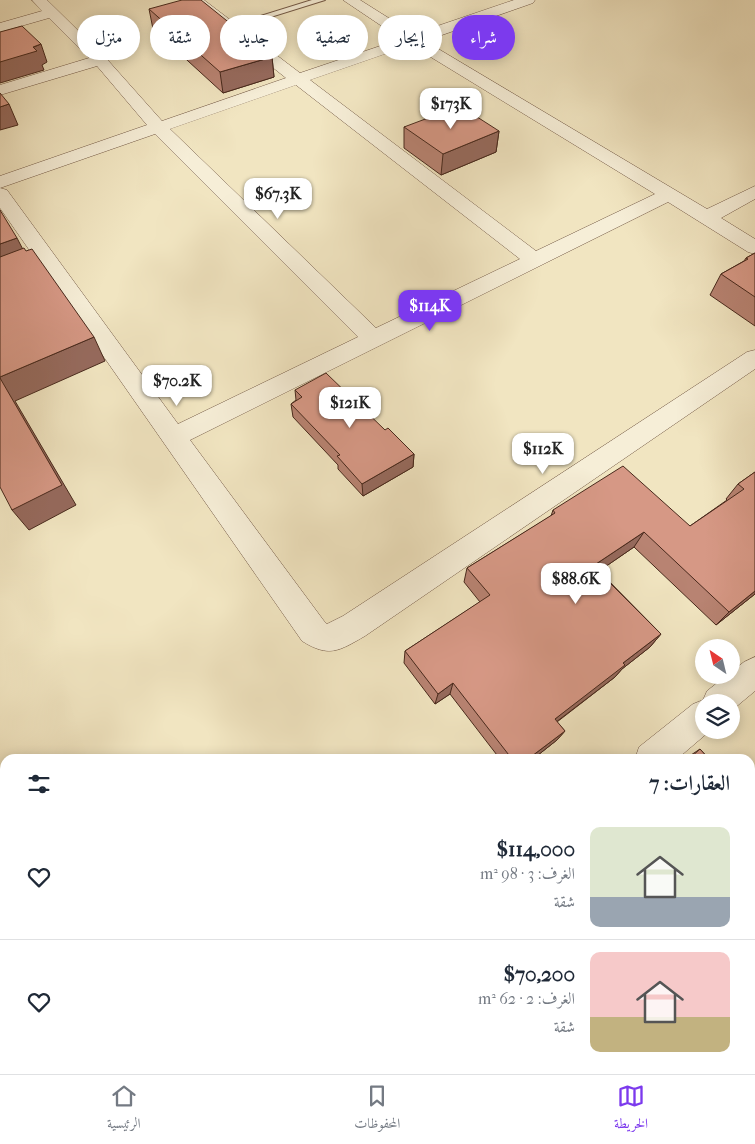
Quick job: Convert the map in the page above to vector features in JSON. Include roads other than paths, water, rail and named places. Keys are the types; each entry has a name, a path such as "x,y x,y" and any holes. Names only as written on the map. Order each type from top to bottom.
{"street":[{"path":"39,0 77,37"},
{"path":"195,0 220,20"},
{"path":"350,0 378,18"},
{"path":"442,30 521,1"},
{"path":"0,28 52,13"},
{"path":"0,182 158,126 378,53"},
{"path":"442,58 707,217 755,248"},
{"path":"0,90 100,60 158,126 374,339"},
{"path":"271,60 534,260"},
{"path":"707,217 755,192"},
{"path":"0,194 45,264 174,437 313,631 324,638 337,636 354,626 755,358"},
{"path":"174,437 669,194"},
{"path":"728,694 755,672"},
{"path":"657,754 695,722"}],"lane":[{"path":"270,15 321,0"}]}
